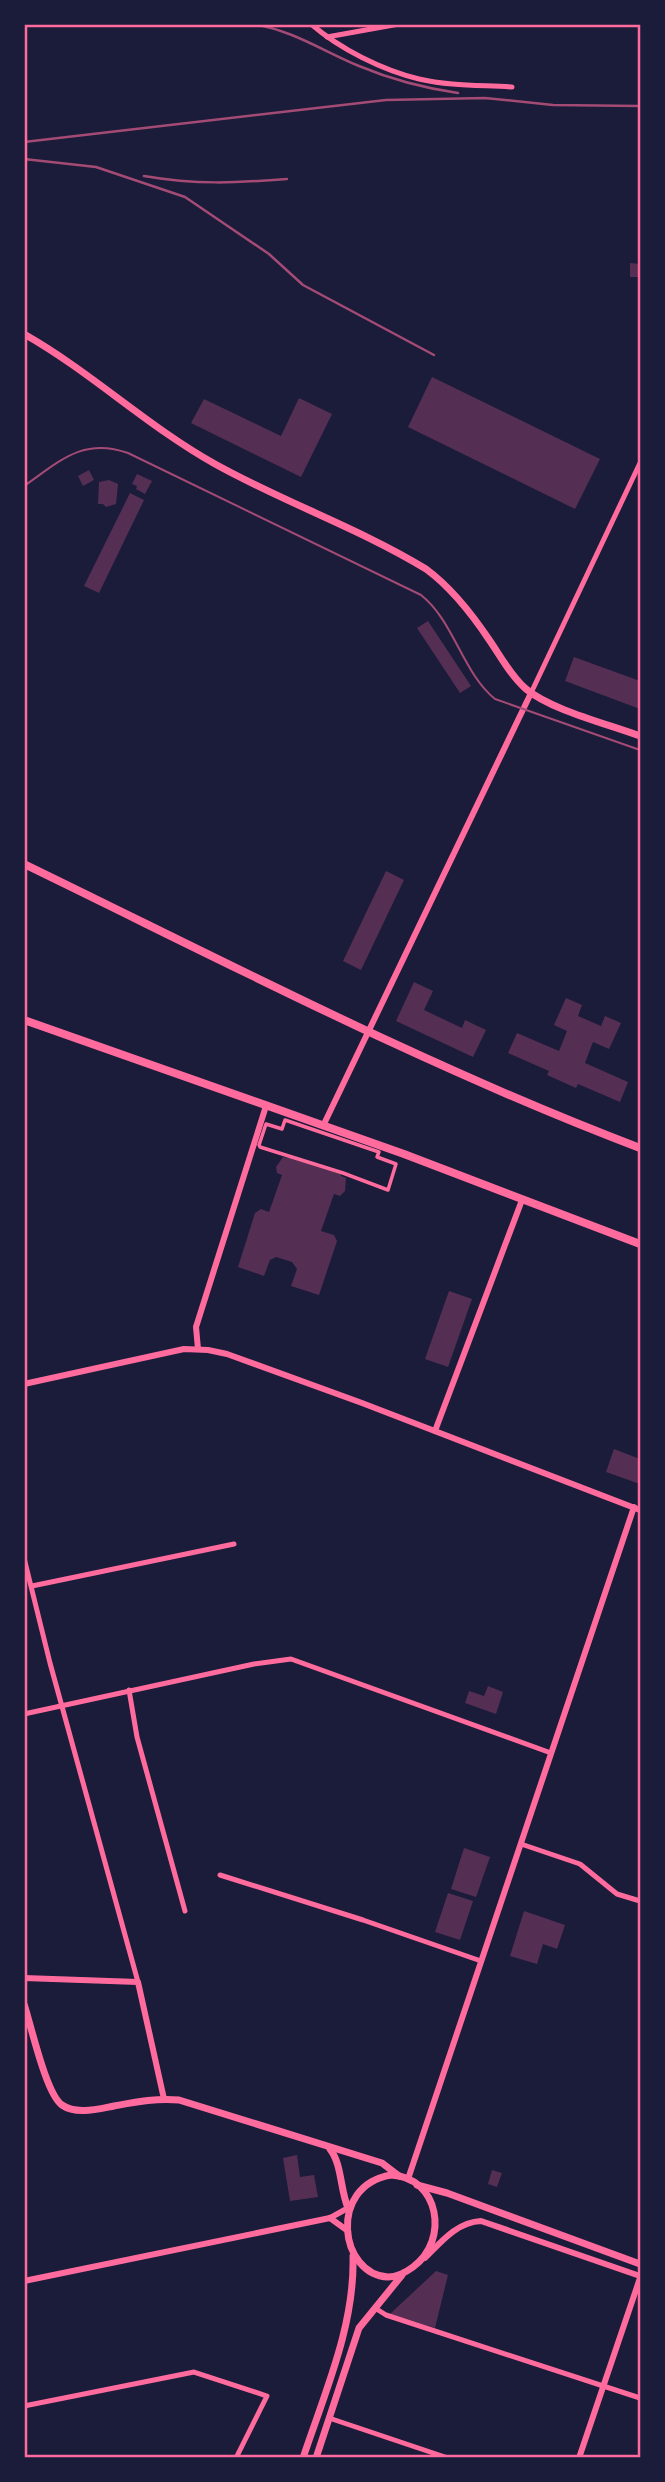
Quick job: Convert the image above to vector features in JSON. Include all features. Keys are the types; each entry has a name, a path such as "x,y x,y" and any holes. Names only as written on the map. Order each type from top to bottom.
{"main road":[{"path":"24,334 63,358 159,430 193,451 426,569 452,592 513,675 531,693 640,736"},
{"path":"24,864 369,1031 545,1112 640,1148"},
{"path":"24,1020 404,1154 640,1244"},
{"path":"24,2004 48,2083 54,2098 62,2106 85,2110 164,2099 179,2100 382,2163 412,2182 640,2264"},
{"path":"303,2458 347,2324 352,2297 353,2251 348,2231 348,2208 341,2192 336,2159 329,2148"},
{"path":"348,2208 366,2184 382,2177 400,2176"},
{"path":"316,2458 359,2328 403,2274 423,2259 433,2244 435,2221 426,2194 412,2182"},
{"path":"353,2251 362,2266 373,2273 387,2277 403,2274"}],"street":[{"path":"311,24 326,37 373,62 418,78 512,87"},
{"path":"326,37 399,24"},
{"path":"323,1126 640,463"},
{"path":"198,1349 196,1327 266,1106"},
{"path":"285,1120 379,1152 377,1157 396,1164 388,1190 343,1172 260,1147 266,1124 282,1129 285,1120"},
{"path":"435,1431 522,1200"},
{"path":"24,1384 184,1349 198,1349 237,1358 637,1509 481,1961 412,2182"},
{"path":"32,1586 234,1544"},
{"path":"24,1558 138,1982 164,2099"},
{"path":"24,1714 254,1664 291,1659 551,1754"},
{"path":"129,1690 137,1737 185,1911"},
{"path":"521,1844 580,1864 617,1894 640,1901"},
{"path":"220,1875 481,1961"},
{"path":"24,1979 138,1982"},
{"path":"24,2281 330,2218 348,2208"},
{"path":"330,2218 348,2231"},
{"path":"423,2259 458,2228 481,2221 640,2277 579,2458"},
{"path":"375,2308 386,2315 640,2398"},
{"path":"24,2406 194,2372 267,2396 236,2458"},
{"path":"329,2418 448,2458"}],"building":[{"path":"630,263 640,264 640,277 630,277"},
{"path":"432,377 600,459 575,509 408,427"},
{"path":"299,398 332,414 301,477 191,423 204,399 281,436"},
{"path":"89,470 94,480 83,486 78,476"},
{"path":"137,474 152,481 145,494 132,484"},
{"path":"109,480 118,484 116,504 106,507 98,504 99,482"},
{"path":"130,493 144,500 99,593 84,586"},
{"path":"428,621 471,686 460,693 417,628"},
{"path":"574,657 640,681 640,709 565,681"},
{"path":"386,871 404,880 361,970 343,961"},
{"path":"414,982 433,991 424,1010 462,1028 465,1020 486,1030 473,1057 396,1021"},
{"path":"566,998 582,1005 578,1016 601,1026 605,1016 621,1023 609,1049 593,1042 585,1063 628,1082 620,1102 578,1084 576,1088 547,1075 549,1071 508,1053 517,1033 559,1051 567,1031 554,1025"},
{"path":"288,1156 346,1178 345,1191 340,1196 334,1194 321,1231 334,1235 337,1241 319,1295 291,1286 297,1269 292,1262 276,1257 270,1260 264,1276 238,1267 255,1213 261,1209 269,1212 282,1175 277,1173 276,1167 283,1157"},
{"path":"449,1291 472,1299 448,1367 425,1359"},
{"path":"614,1449 640,1459 640,1484 606,1472"},
{"path":"488,1686 503,1692 496,1714 465,1703 469,1691 484,1696"},
{"path":"464,1848 490,1857 476,1897 451,1889"},
{"path":"448,1893 473,1901 460,1940 435,1932"},
{"path":"524,1911 565,1925 557,1949 543,1944 537,1964 510,1956"},
{"path":"297,2155 300,2177 314,2175 318,2197 290,2201 283,2158"},
{"path":"492,2170 502,2173 497,2187 488,2184"},
{"path":"436,2271 448,2275 435,2328 390,2314"}],"tram line":[{"path":"24,486 61,460 85,450 98,448 128,453 421,595 442,618 474,675 495,699 640,750"}],"railway":[{"path":"253,24 294,36 383,75 458,93"},
{"path":"24,142 386,100 485,98 553,105 640,106"},
{"path":"24,159 96,167 185,197 269,254 303,285 434,355"},
{"path":"144,176 216,182 287,179"}]}
